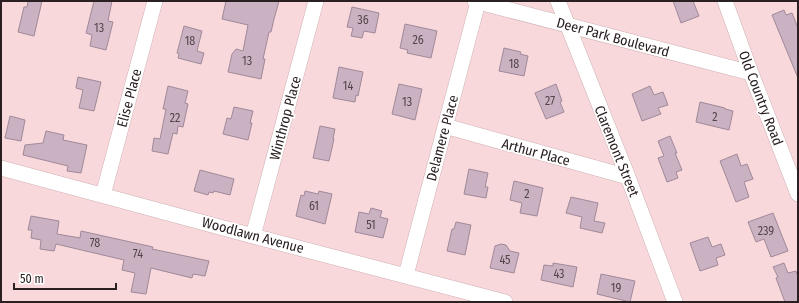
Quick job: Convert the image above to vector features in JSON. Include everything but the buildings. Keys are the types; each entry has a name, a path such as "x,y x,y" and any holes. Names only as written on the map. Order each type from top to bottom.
{"street":[{"name":"Elise Place","path":"103,195 155,1"},
{"name":"Winthrop Place","path":"253,236 316,1"},
{"name":"Deer Park Boulevard","path":"477,1 750,73"},
{"name":"Delamere Place","path":"406,275 477,1"},
{"name":"Claremont Street","path":"558,1 628,177 675,302"},
{"name":"Old Country Road","path":"725,1 750,73 798,194"},
{"name":"Arthur Place","path":"445,126 628,177"},
{"name":"Woodlawn Avenue","path":"1,168 505,302"}]}
